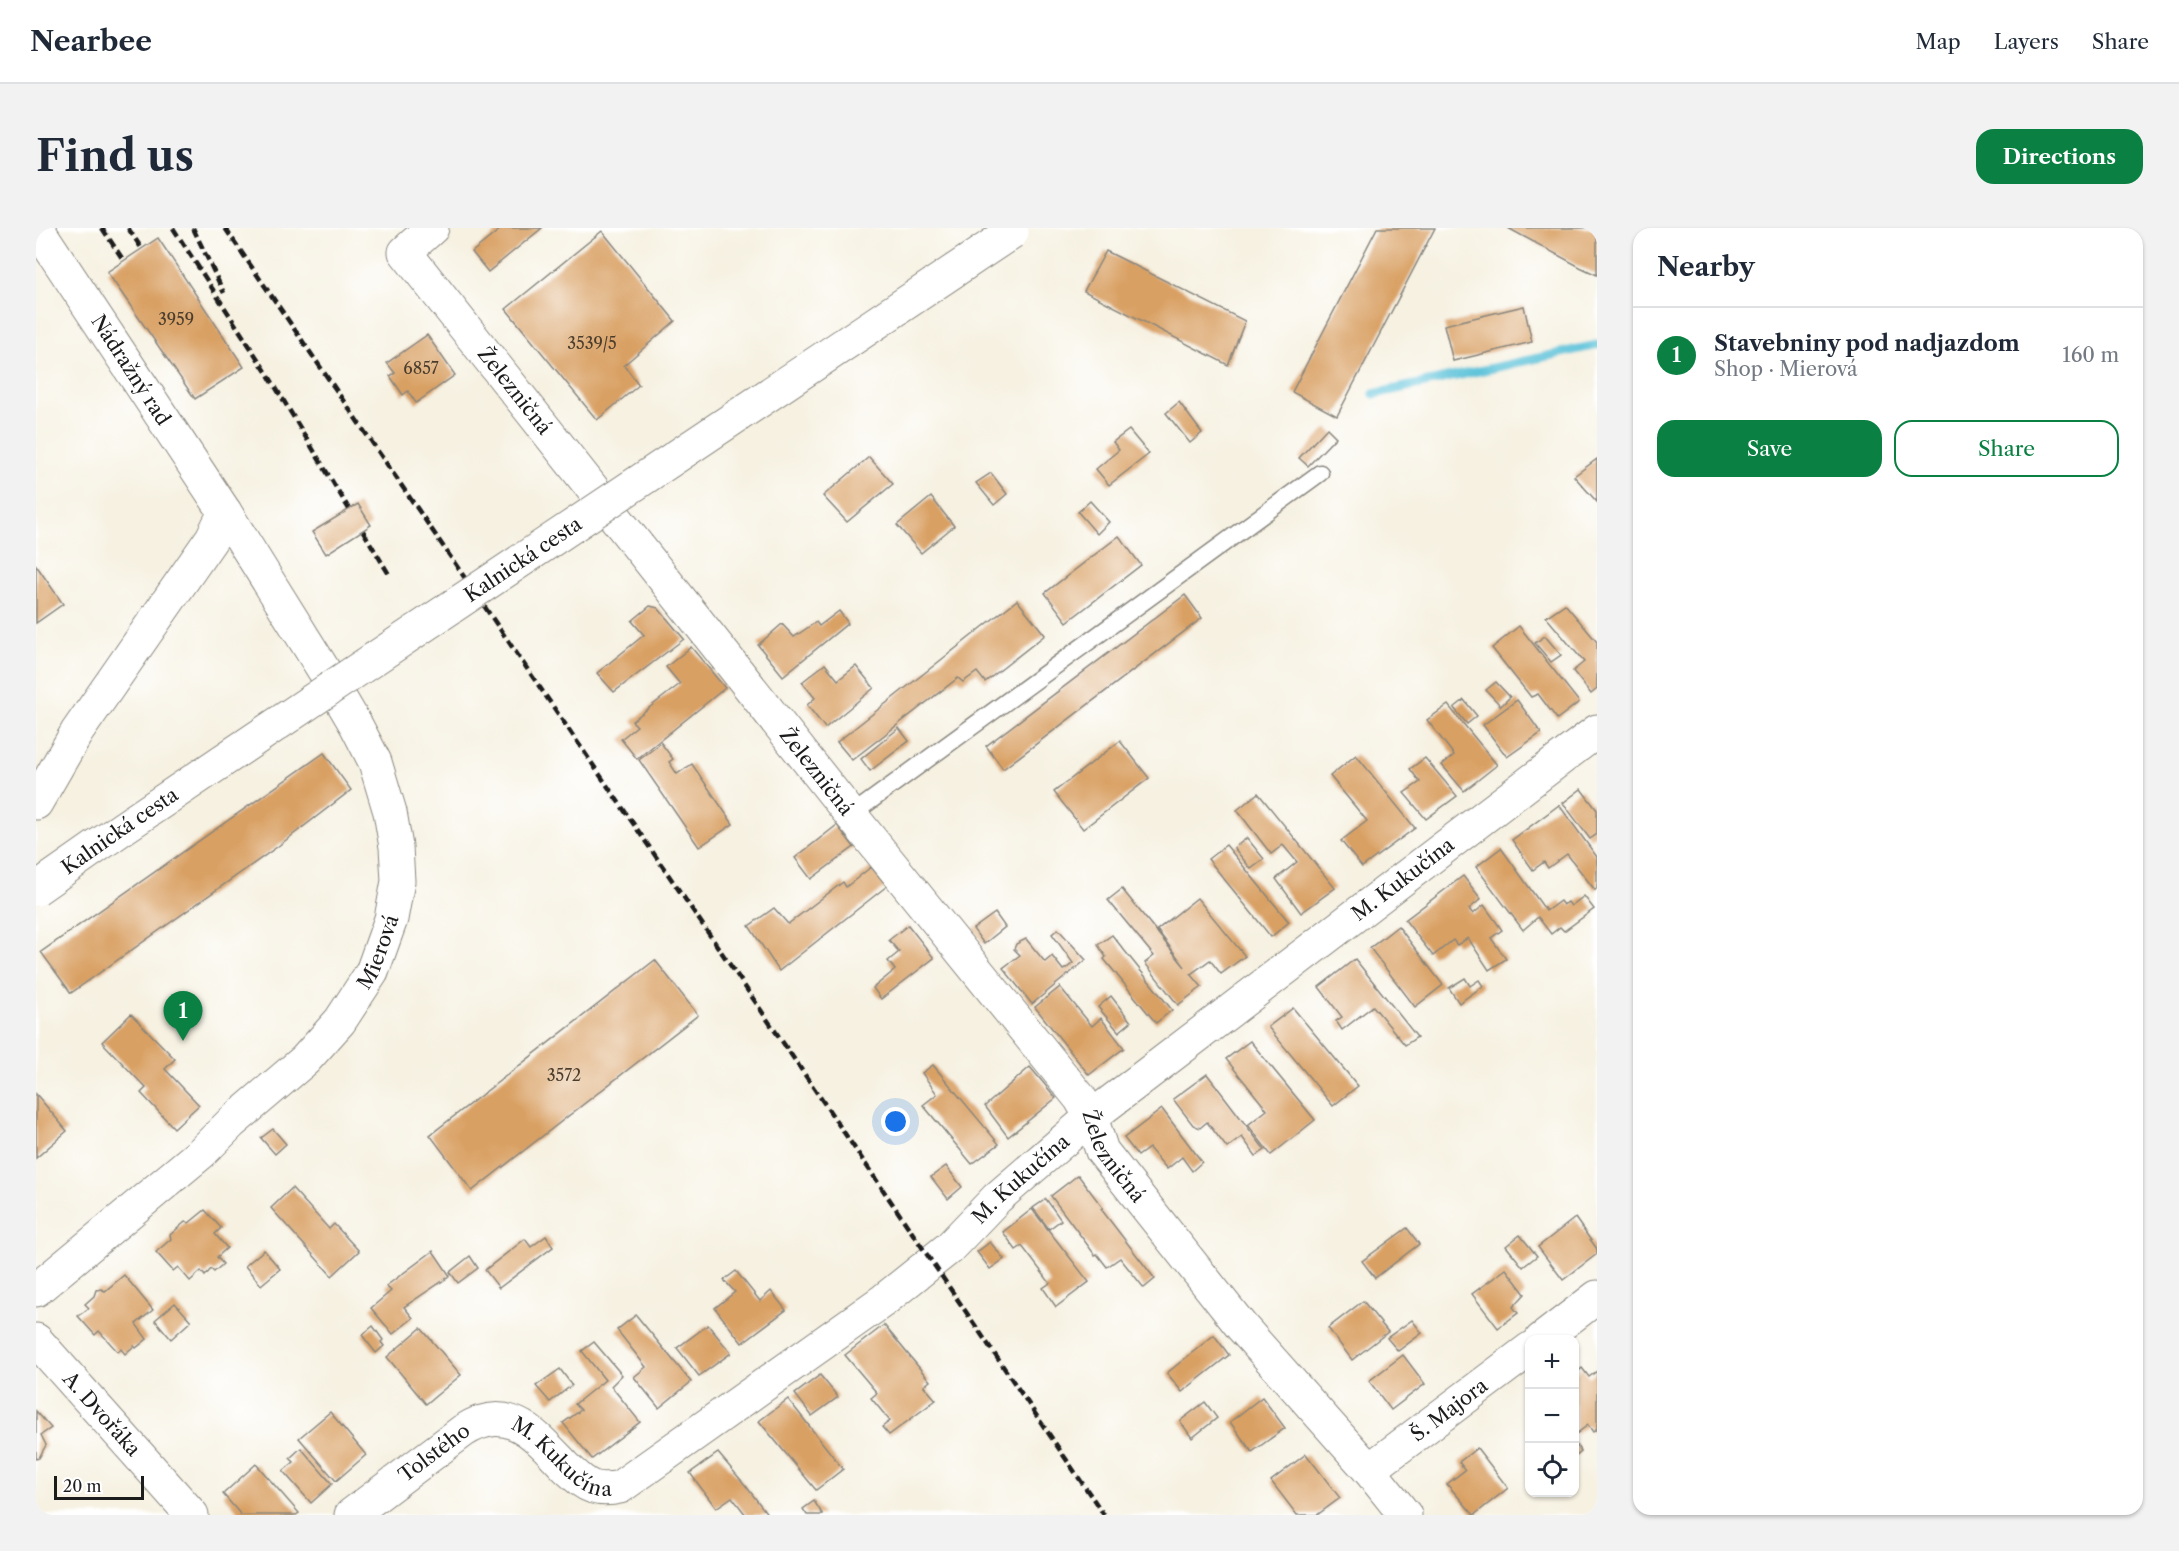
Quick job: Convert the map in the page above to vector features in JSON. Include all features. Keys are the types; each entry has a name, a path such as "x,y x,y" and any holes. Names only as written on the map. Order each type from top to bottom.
{"street":[{"name":"Nádražný rad","path":"37,228 225,512"},
{"name":"Železničná","path":"432,228 405,252 851,815 1080,1098 1091,1118 1102,1151 1241,1326 1369,1470"},
{"name":"Kalnická cesta","path":"36,889 306,705 1012,232"},
{"path":"36,803 77,732 212,538 225,512"},
{"name":"Mierová","path":"36,1290 201,1153 231,1123 305,1060 340,1021 372,972 391,919 398,881 396,848 390,812 375,762 323,669 225,512"},
{"name":"M. Kukučína","path":"492,1419 507,1420 521,1425 580,1480 591,1487 607,1490 620,1487 884,1300 932,1263 997,1198 1091,1118 1597,731"},
{"path":"1548,1335 1597,1297"},
{"name":"A. Dvořáka","path":"36,1340 192,1515"},
{"name":"Š. Majora","path":"1369,1470 1525,1352"},
{"name":"Tolstého","path":"351,1515 463,1431 475,1423 492,1419"},
{"path":"1369,1470 1405,1515"}],"lane":[{"path":"851,815 1320,473"}],"building":[{"path":"502,228 542,228 488,272 472,252"},
{"path":"1377,228 1435,228 1337,416 1292,392"},
{"path":"1508,228 1597,228 1597,275 1580,267"},
{"path":"602,231 675,321 624,365 639,385 597,420 506,309"},
{"path":"158,238 244,367 195,399 107,272"},
{"path":"1106,251 1245,321 1228,365 1084,291"},
{"path":"1524,306 1532,342 1453,361 1444,325"},
{"path":"427,335 455,375 416,403 408,391 403,395 390,376 395,373 387,363"},
{"path":"1179,402 1202,433 1190,443 1166,413"},
{"path":"1327,428 1336,437 1308,466 1299,458"},
{"path":"1129,430 1149,454 1109,485 1096,469 1119,450 1113,442"},
{"path":"869,457 893,484 847,522 823,496"},
{"path":"1597,459 1597,502 1574,476"},
{"path":"991,473 1007,494 994,505 976,483"},
{"path":"931,497 954,526 921,553 897,525"},
{"path":"1090,501 1109,522 1097,534 1078,512"},
{"path":"358,504 371,525 326,554 312,532"},
{"path":"1119,536 1141,565 1067,622 1045,593"},
{"path":"36,565 63,604 36,623"},
{"path":"1185,595 1202,618 1003,769 986,746"},
{"path":"1017,600 1045,635 985,682 977,672 963,682 958,678 852,760 837,742"},
{"path":"1565,604 1597,642 1597,689 1591,694 1573,671 1584,662 1546,617"},
{"path":"650,606 658,608 684,639 614,692 597,673 644,635 632,621"},
{"path":"839,611 848,623 783,676 758,645 782,624 794,637 816,622 819,626"},
{"path":"1519,626 1579,702 1557,719 1538,694 1531,697 1492,648"},
{"path":"1545,636 1561,655 1551,662 1535,643"},
{"path":"691,647 725,688 637,759 621,739 637,726 632,721 680,684 666,667"},
{"path":"825,664 838,680 856,666 874,688 825,728 807,705 815,698 802,682"},
{"path":"1496,682 1510,697 1501,706 1486,690"},
{"path":"1464,700 1477,716 1467,724 1454,708"},
{"path":"1517,700 1541,733 1507,757 1483,725"},
{"path":"1448,705 1497,765 1464,791 1442,765 1454,755 1427,720"},
{"path":"899,728 909,741 870,771 861,759"},
{"path":"1120,741 1149,778 1083,829 1054,792"},
{"path":"661,743 673,759 669,762 677,774 692,764 733,824 699,847 639,760"},
{"path":"324,753 351,790 277,847 71,993 41,952"},
{"path":"1356,755 1415,828 1362,867 1341,841 1367,821 1330,776"},
{"path":"1425,758 1457,796 1426,819 1404,793 1420,782 1410,769"},
{"path":"1581,789 1597,810 1597,834 1590,839 1563,803"},
{"path":"1258,793 1335,888 1301,913 1276,879 1297,862 1283,845 1271,854 1237,810"},
{"path":"1559,805 1597,857 1597,888 1595,890 1567,854 1548,868 1544,862 1533,870 1512,840"},
{"path":"837,825 854,847 811,879 795,858"},
{"path":"1247,838 1264,859 1251,869 1234,848"},
{"path":"1226,845 1289,922 1271,937 1208,859"},
{"path":"1501,848 1546,911 1560,901 1563,905 1568,902 1571,906 1584,896 1594,909 1564,931 1560,927 1551,934 1538,917 1523,930 1476,867"},
{"path":"871,867 887,886 779,971 749,926 774,908 788,924 843,882 846,887"},
{"path":"1463,876 1481,899 1469,909 1473,914 1484,905 1502,930 1491,938 1506,959 1489,970 1468,938 1457,945 1453,940 1433,956 1405,920"},
{"path":"1122,889 1185,967 1157,930 1197,898 1245,956 1221,974 1210,960 1191,974 1202,987 1178,1005 1145,963 1154,956 1108,900"},
{"path":"995,913 1005,927 984,944 973,929"},
{"path":"908,925 934,958 881,999 873,988 895,970 888,961 899,952 889,940"},
{"path":"1398,926 1443,985 1415,1007 1370,948"},
{"path":"1058,929 1086,960 1032,1004 1003,968 1020,955 1014,949 1016,944 1026,939 1045,962 1052,956 1063,970 1067,968 1073,963 1052,934"},
{"path":"1112,935 1172,1010 1156,1023 1104,959 1106,957 1098,945"},
{"path":"1355,959 1417,1037 1405,1045 1373,1006 1342,1030 1336,1021 1342,1017 1319,987"},
{"path":"655,960 698,1015 472,1191 430,1135"},
{"path":"1465,978 1470,986 1479,980 1483,986 1459,1003 1449,988"},
{"path":"1060,987 1092,1026 1101,1018 1124,1048 1089,1075 1035,1007"},
{"path":"1111,996 1131,1022 1119,1032 1098,1007"},
{"path":"1293,1008 1358,1086 1333,1106 1268,1027"},
{"path":"131,1014 175,1059 165,1069 199,1105 174,1128 141,1093 146,1088 102,1042"},
{"path":"1250,1041 1315,1120 1271,1155 1248,1125 1267,1110 1226,1059"},
{"path":"933,1065 999,1144 972,1164 923,1105 937,1094 922,1073"},
{"path":"1030,1067 1056,1098 1008,1137 985,1106"},
{"path":"1207,1074 1265,1150 1256,1156 1242,1137 1227,1148 1207,1122 1200,1128 1193,1125 1173,1099"},
{"path":"36,1094 67,1131 36,1158"},
{"path":"1162,1109 1202,1162 1192,1171 1182,1157 1167,1169 1149,1148 1138,1156 1124,1138"},
{"path":"273,1129 286,1144 275,1154 261,1138"},
{"path":"946,1166 962,1187 948,1199 931,1177"},
{"path":"1078,1175 1155,1279 1144,1288 1120,1258 1107,1267 1097,1254 1095,1255 1051,1196"},
{"path":"292,1188 329,1229 334,1224 359,1251 332,1276 271,1208"},
{"path":"1046,1199 1061,1220 1049,1229 1033,1208"},
{"path":"1032,1209 1089,1282 1056,1307 1043,1288 1050,1283 1022,1246 1016,1250 1003,1232"},
{"path":"205,1210 221,1228 215,1234 227,1248 217,1257 223,1264 214,1272 211,1269 205,1276 201,1271 190,1281 178,1267 173,1271 156,1252 185,1222 189,1223"},
{"path":"1575,1218 1597,1249 1597,1254 1563,1280 1538,1247"},
{"path":"1407,1228 1419,1244 1375,1278 1362,1261"},
{"path":"1520,1235 1537,1256 1523,1267 1506,1246"},
{"path":"546,1236 553,1247 499,1288 485,1270 525,1239 531,1247"},
{"path":"990,1242 1004,1259 990,1269 977,1252"},
{"path":"264,1250 280,1269 261,1285 245,1266"},
{"path":"433,1251 450,1276 404,1307 413,1318 393,1334 371,1308 391,1291 386,1286"},
{"path":"470,1256 478,1268 458,1283 450,1272"},
{"path":"1506,1269 1525,1294 1513,1307 1518,1313 1498,1328 1472,1294"},
{"path":"736,1271 760,1301 771,1291 786,1310 742,1343 715,1308 735,1292 724,1280"},
{"path":"124,1275 153,1310 136,1324 147,1339 125,1354 121,1349 118,1352 99,1331 95,1335 78,1316 89,1308 85,1304 94,1296 96,1290 105,1291"},
{"path":"1363,1301 1388,1332 1352,1360 1328,1328"},
{"path":"175,1303 191,1321 171,1339 155,1320"},
{"path":"636,1315 691,1382 659,1408 634,1377 646,1367 617,1330"},
{"path":"1412,1320 1422,1333 1398,1351 1387,1338"},
{"path":"708,1325 731,1353 699,1376 677,1348"},
{"path":"884,1325 930,1381 924,1386 936,1400 889,1435 882,1427 890,1421 871,1398 877,1393 845,1355"},
{"path":"373,1326 383,1340 381,1342 384,1346 376,1353 362,1335"},
{"path":"421,1328 461,1375 426,1404 387,1357"},
{"path":"1214,1335 1229,1355 1182,1392 1167,1373"},
{"path":"594,1342 622,1375 611,1386 640,1422 592,1459 563,1423 581,1410 575,1404 605,1380 582,1351"},
{"path":"1403,1355 1425,1384 1391,1410 1369,1381"},
{"path":"1582,1368 1589,1377 1597,1371 1597,1429 1593,1432 1588,1425 1579,1432 1579,1371"},
{"path":"560,1369 572,1385 550,1402 536,1386"},
{"path":"820,1375 838,1397 812,1416 795,1394"},
{"path":"1262,1397 1285,1428 1252,1452 1230,1422"},
{"path":"788,1399 843,1469 816,1490 759,1421"},
{"path":"1205,1402 1217,1418 1192,1438 1180,1421"},
{"path":"36,1411 51,1428 41,1435 46,1445 39,1458 36,1459"},
{"path":"330,1412 366,1455 336,1481 299,1438"},
{"path":"301,1448 332,1484 311,1503 283,1471 294,1462 290,1458"},
{"path":"1477,1448 1508,1488 1474,1515 1447,1484 1465,1470 1459,1462"},
{"path":"718,1453 768,1515 746,1515 732,1497 716,1508 690,1473"},
{"path":"1306,1454 1340,1498 1317,1515 1297,1515 1271,1481"},
{"path":"256,1464 299,1513 296,1515 241,1515 223,1494"},
{"path":"814,1501 823,1515 807,1515 803,1509"}],"waterway":[{"path":"1374,394 1597,345"}],"railway":[{"path":"102,228 124,261"},
{"path":"128,228 142,249"},
{"path":"173,228 267,373 349,509"},
{"path":"193,228 224,293"},
{"path":"225,228 1104,1515"},
{"path":"363,531 390,576"}],"place":[{"name":"Stavebniny pod nadjazdom","path":"183,1041"}]}
